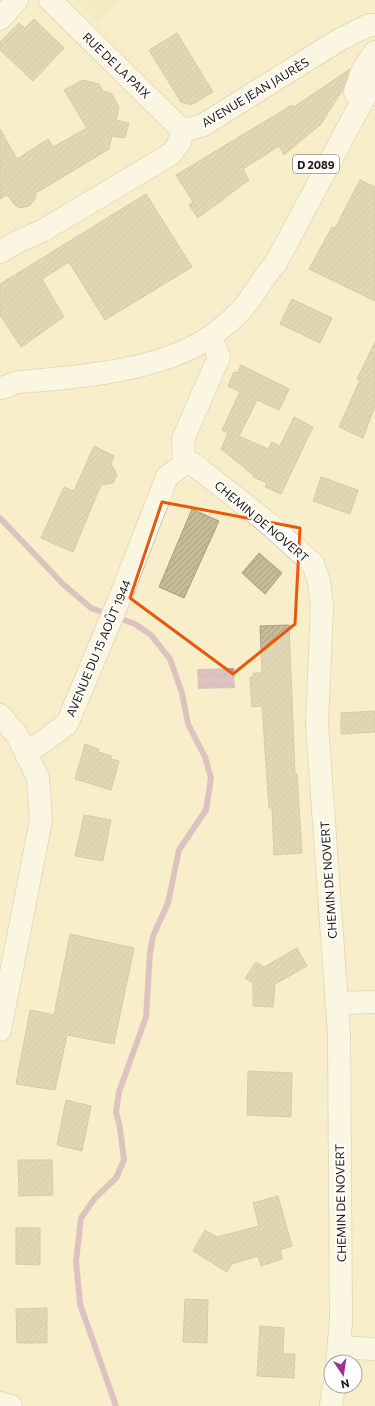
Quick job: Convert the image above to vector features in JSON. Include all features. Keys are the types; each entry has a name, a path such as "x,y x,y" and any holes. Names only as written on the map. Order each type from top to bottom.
{"street":[{"path":"0,20 17,0"},
{"name":"RUE DE LA PAIX","path":"50,0 183,131"},
{"name":"AVENUE JEAN JAURÈS","path":"183,131 203,125 339,40 369,25 375,25"},
{"name":"D 2089","path":"262,278 266,257 358,88 363,69 375,52"},
{"name":"D 2089","path":"6,382 60,379 135,366 185,352 211,337 244,307 262,278 276,263 375,78"},
{"path":"0,252 19,241 42,231 171,154 180,142 183,131"},
{"path":"184,464 183,439 219,357 211,337"},
{"name":"AVENUE DU 15 AOÛT 1944","path":"27,753 67,724 108,628 167,477 184,464"},
{"name":"CHEMIN DE NOVERT","path":"184,464 193,464 268,523 313,564 319,581 322,606 317,724 338,1034 342,1322 338,1354"},
{"path":"0,715 17,736 27,753 38,778 41,820 0,1030"},
{"path":"336,1003 375,1002"},
{"path":"344,1354 375,1349"},
{"path":"331,1406 333,1394"},
{"path":"0,1403 11,1406"}],"highlighted area":[{"path":"162,502 300,528 295,624 233,674 130,598"}],"shaded area":[{"path":"75,0 119,0 97,21"}],"water":[{"path":"234,668 235,688 198,689 197,669"}],"building":[{"path":"34,19 64,48 33,81 0,50 0,42 19,23 25,28"},
{"path":"177,33 213,92 191,105 181,102 149,50"},
{"path":"350,69 343,89 321,124 284,155 279,146 243,169 249,180 198,218 189,205 193,202 176,175 292,105 294,107"},
{"path":"83,80 99,84 103,91 111,93 119,107 116,120 129,123 125,138 112,136 109,149 36,193 35,199 29,206 20,208 15,205 7,195 0,199 0,129 17,159 48,139 53,147 87,128 64,90"},
{"path":"360,180 375,187 375,301 309,269 332,227 335,228"},
{"path":"146,194 192,267 105,320 69,262 42,279 64,317 21,347 0,315 0,284"},
{"path":"292,299 332,318 320,343 280,324"},
{"path":"375,342 375,406 363,438 339,427 360,380 357,379"},
{"path":"241,365 289,389 279,410 257,400 239,436 268,449 272,442 280,446 294,417 313,427 281,494 265,487 267,483 253,477 254,475 221,449 228,433 222,430 240,392 228,386 234,372 237,373"},
{"path":"94,446 114,456 111,464 117,475 113,483 101,485 73,552 41,538 64,487 74,491"},
{"path":"321,477 358,490 350,514 313,501"},
{"path":"192,509 219,521 184,598 159,587"},
{"path":"259,553 282,573 265,594 242,573"},
{"path":"289,625 295,774 297,774 302,853 274,855 272,808 269,808 262,706 252,707 250,677 253,677 253,673 262,673 260,626"},
{"path":"375,711 375,732 341,734 341,713"},
{"path":"85,744 99,749 98,752 112,756 111,759 119,761 111,790 75,779"},
{"path":"84,815 111,820 103,861 75,856"},
{"path":"70,934 134,948 114,1044 67,1035 55,1090 16,1084 30,1010 54,1015"},
{"path":"297,948 307,966 275,984 273,1007 253,1006 253,983 245,978 256,962 264,967"},
{"path":"248,1071 292,1073 291,1117 247,1115"},
{"path":"66,1100 91,1106 82,1151 57,1145"},
{"path":"18,1160 52,1160 53,1195 19,1196"},
{"path":"278,1196 292,1246 280,1250 282,1259 261,1266 258,1256 232,1264 227,1272 193,1251 205,1230 217,1237 259,1226 253,1203"},
{"path":"16,1228 40,1228 40,1265 16,1264"},
{"path":"185,1299 208,1300 207,1343 183,1342"},
{"path":"47,1308 47,1343 17,1343 16,1309"},
{"path":"260,1326 284,1328 283,1354 295,1354 294,1378 257,1376"}],"waterway":[{"path":"0,518 64,585 91,608 135,624 151,635 170,659 182,693 188,724 205,757 211,778 206,810 179,850 168,903 153,936 150,953 146,1017 119,1092 116,1112 120,1128 124,1160 116,1178 95,1198 81,1218 76,1261 80,1304 116,1406"}]}
